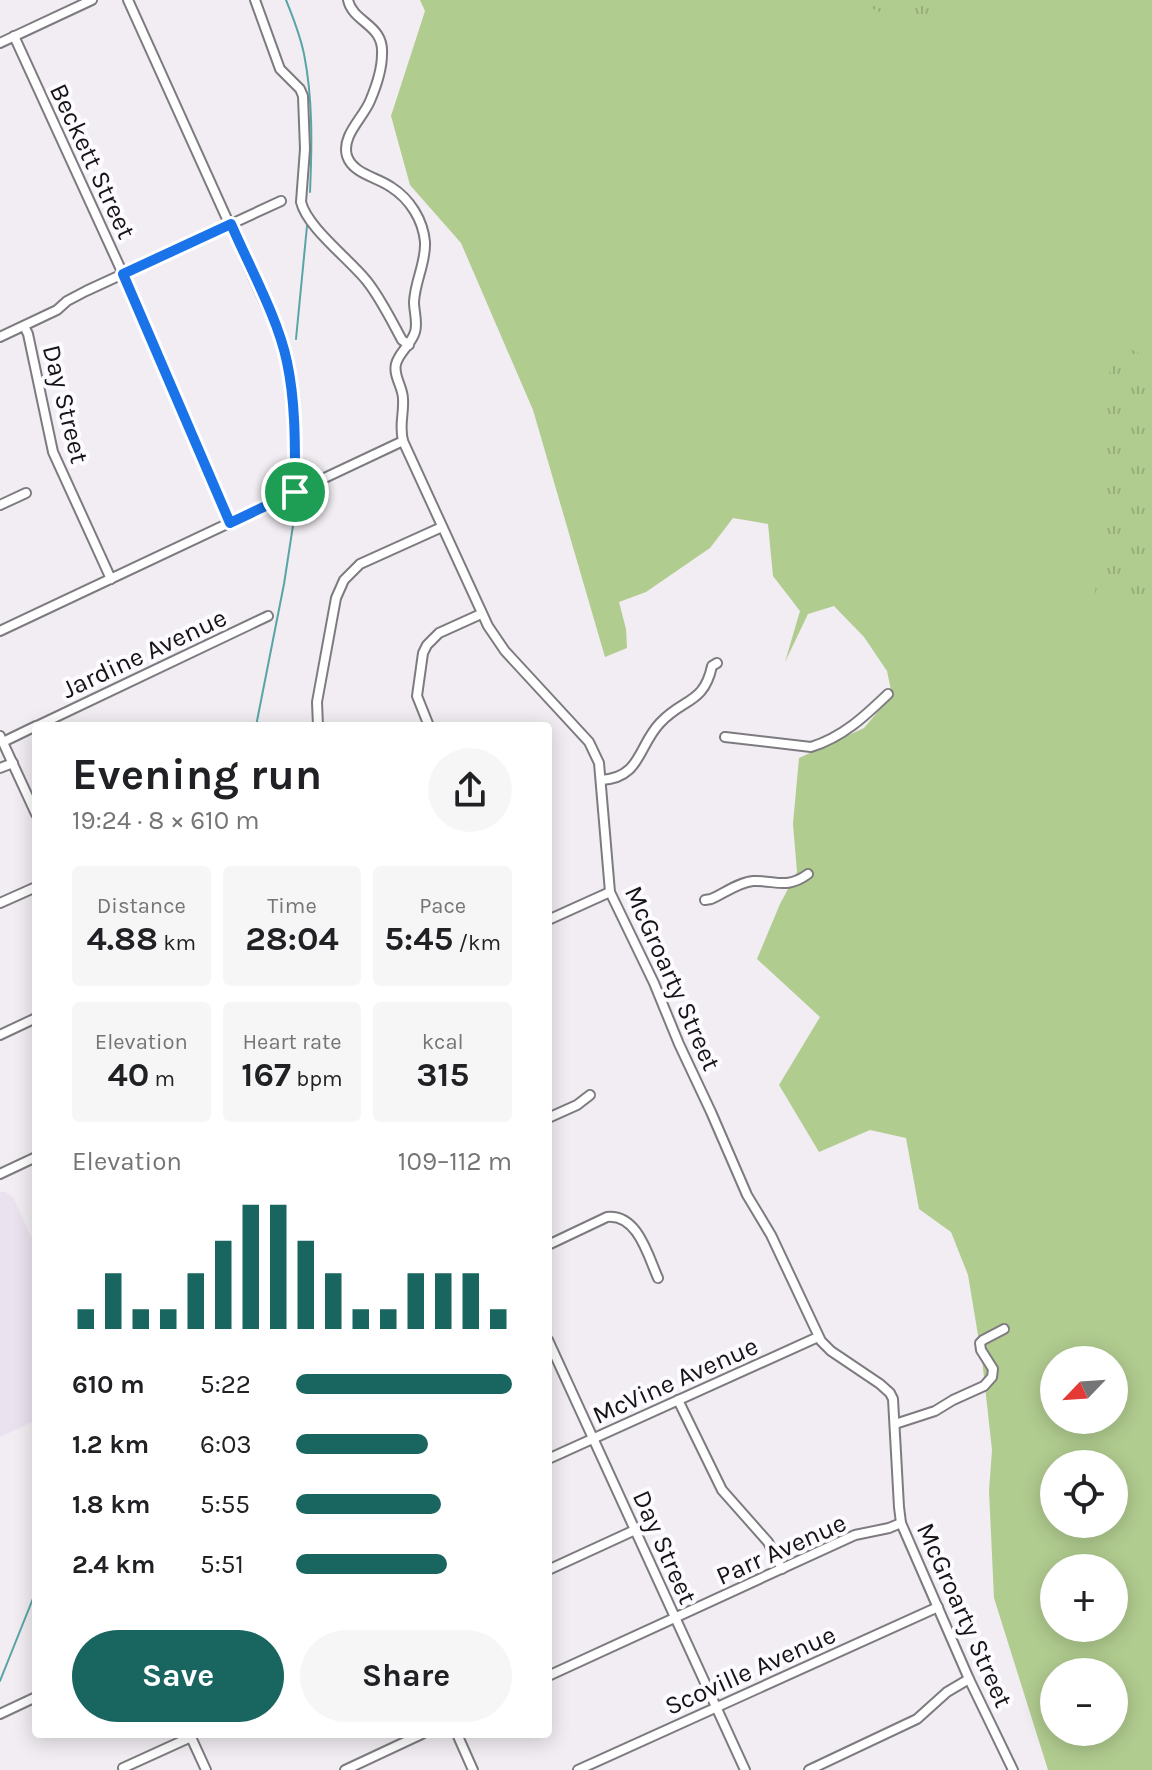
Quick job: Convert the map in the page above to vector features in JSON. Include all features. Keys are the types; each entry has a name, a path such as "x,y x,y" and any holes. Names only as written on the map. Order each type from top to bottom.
{"street":[{"path":"61,15 64,0"},
{"path":"0,43 92,0"},
{"path":"128,0 275,324 286,359 292,407 295,492"},
{"path":"255,0 280,69 303,96 305,149 302,207 312,223 366,280 402,340 409,345"},
{"name":"McGroarty Street","path":"348,0 353,12 378,34 383,51 370,102 348,140 346,153 354,167 405,198 424,234 424,259 414,302 415,331 398,358 396,370 403,396 403,441 481,614 505,651 589,742 598,760 610,892 654,983 747,1195 771,1235 818,1337 825,1346 890,1393 893,1399 901,1523 969,1679 1013,1770"},
{"name":"Beckett Street","path":"14,36 123,274 230,523"},
{"path":"0,337 57,310 67,301 281,201"},
{"name":"Day Street","path":"24,326 53,452 111,579"},
{"path":"0,631 403,441"},
{"path":"0,505 26,493"},
{"path":"317,722 319,687 336,598 344,580 360,564 442,527"},
{"path":"427,722 417,691 423,653 439,633 481,614"},
{"name":"Jardine Avenue","path":"44,722 268,616"},
{"path":"601,780 612,780 628,771 658,725 702,692 710,679 712,666 717,663"},
{"path":"725,737 811,747 861,720 888,694"},
{"name":"Jardine Avenue","path":"2,739 32,728"},
{"path":"2,739 32,805"},
{"path":"0,768 13,763"},
{"path":"705,900 749,882 781,885 798,881 808,874"},
{"path":"0,903 32,889"},
{"path":"552,918 610,892"},
{"path":"0,1035 32,1020"},
{"path":"552,1116 590,1095"},
{"path":"0,1174 32,1159"},
{"path":"552,1243 612,1216 623,1220 636,1232 658,1278"},
{"path":"895,1424 935,1411 984,1386 992,1377 993,1369 980,1343 1004,1329"},
{"name":"McVine Avenue","path":"552,1457 818,1337"},
{"name":"Day Street","path":"552,1354 745,1770"},
{"path":"678,1400 722,1490 768,1542 782,1569"},
{"name":"Parr Avenue","path":"552,1674 855,1535 901,1523"},
{"path":"552,1568 635,1530"},
{"name":"Scoville Avenue","path":"578,1770 938,1607"},
{"path":"809,1770 917,1719 947,1692 969,1679"},
{"path":"0,1714 32,1699"},
{"path":"123,1768 185,1738"},
{"path":"192,1738 206,1770"},
{"path":"345,1770 413,1738"},
{"path":"459,1738 473,1770"}],"shaded area":[{"path":"0,1192 5,1192 13,1197 32,1239 32,1422 0,1437"}],"green space":[{"path":"420,0 1152,0 1152,1770 1048,1770 1040,1746 1128,1746 1128,1658 1040,1658 1040,1745 994,1598 989,1491 992,1450 982,1359 968,1275 951,1232 919,1209 906,1138 870,1130 819,1152 779,1085 820,1017 757,959 797,872 793,824 799,758 864,728 892,695 887,671 864,637 834,606 808,614 785,662 800,611 773,576 768,524 733,518 710,548 646,592 619,602 627,648 605,657 533,410 461,243 410,185 391,116 425,11"},
{"path":"866,0 949,0 929,36 869,7"},
{"path":"1130,349 1140,356 1152,388 1152,623 1095,594 1110,366 1115,356"}],"waterway":[{"path":"286,0 307,71 311,123 310,192"},
{"path":"296,339 307,226"},
{"path":"257,722 296,506"},
{"path":"0,1681 32,1601"}],"route":[{"path":"231,224 275,324 286,359 292,407 295,492 230,523 123,274 231,224"}]}
